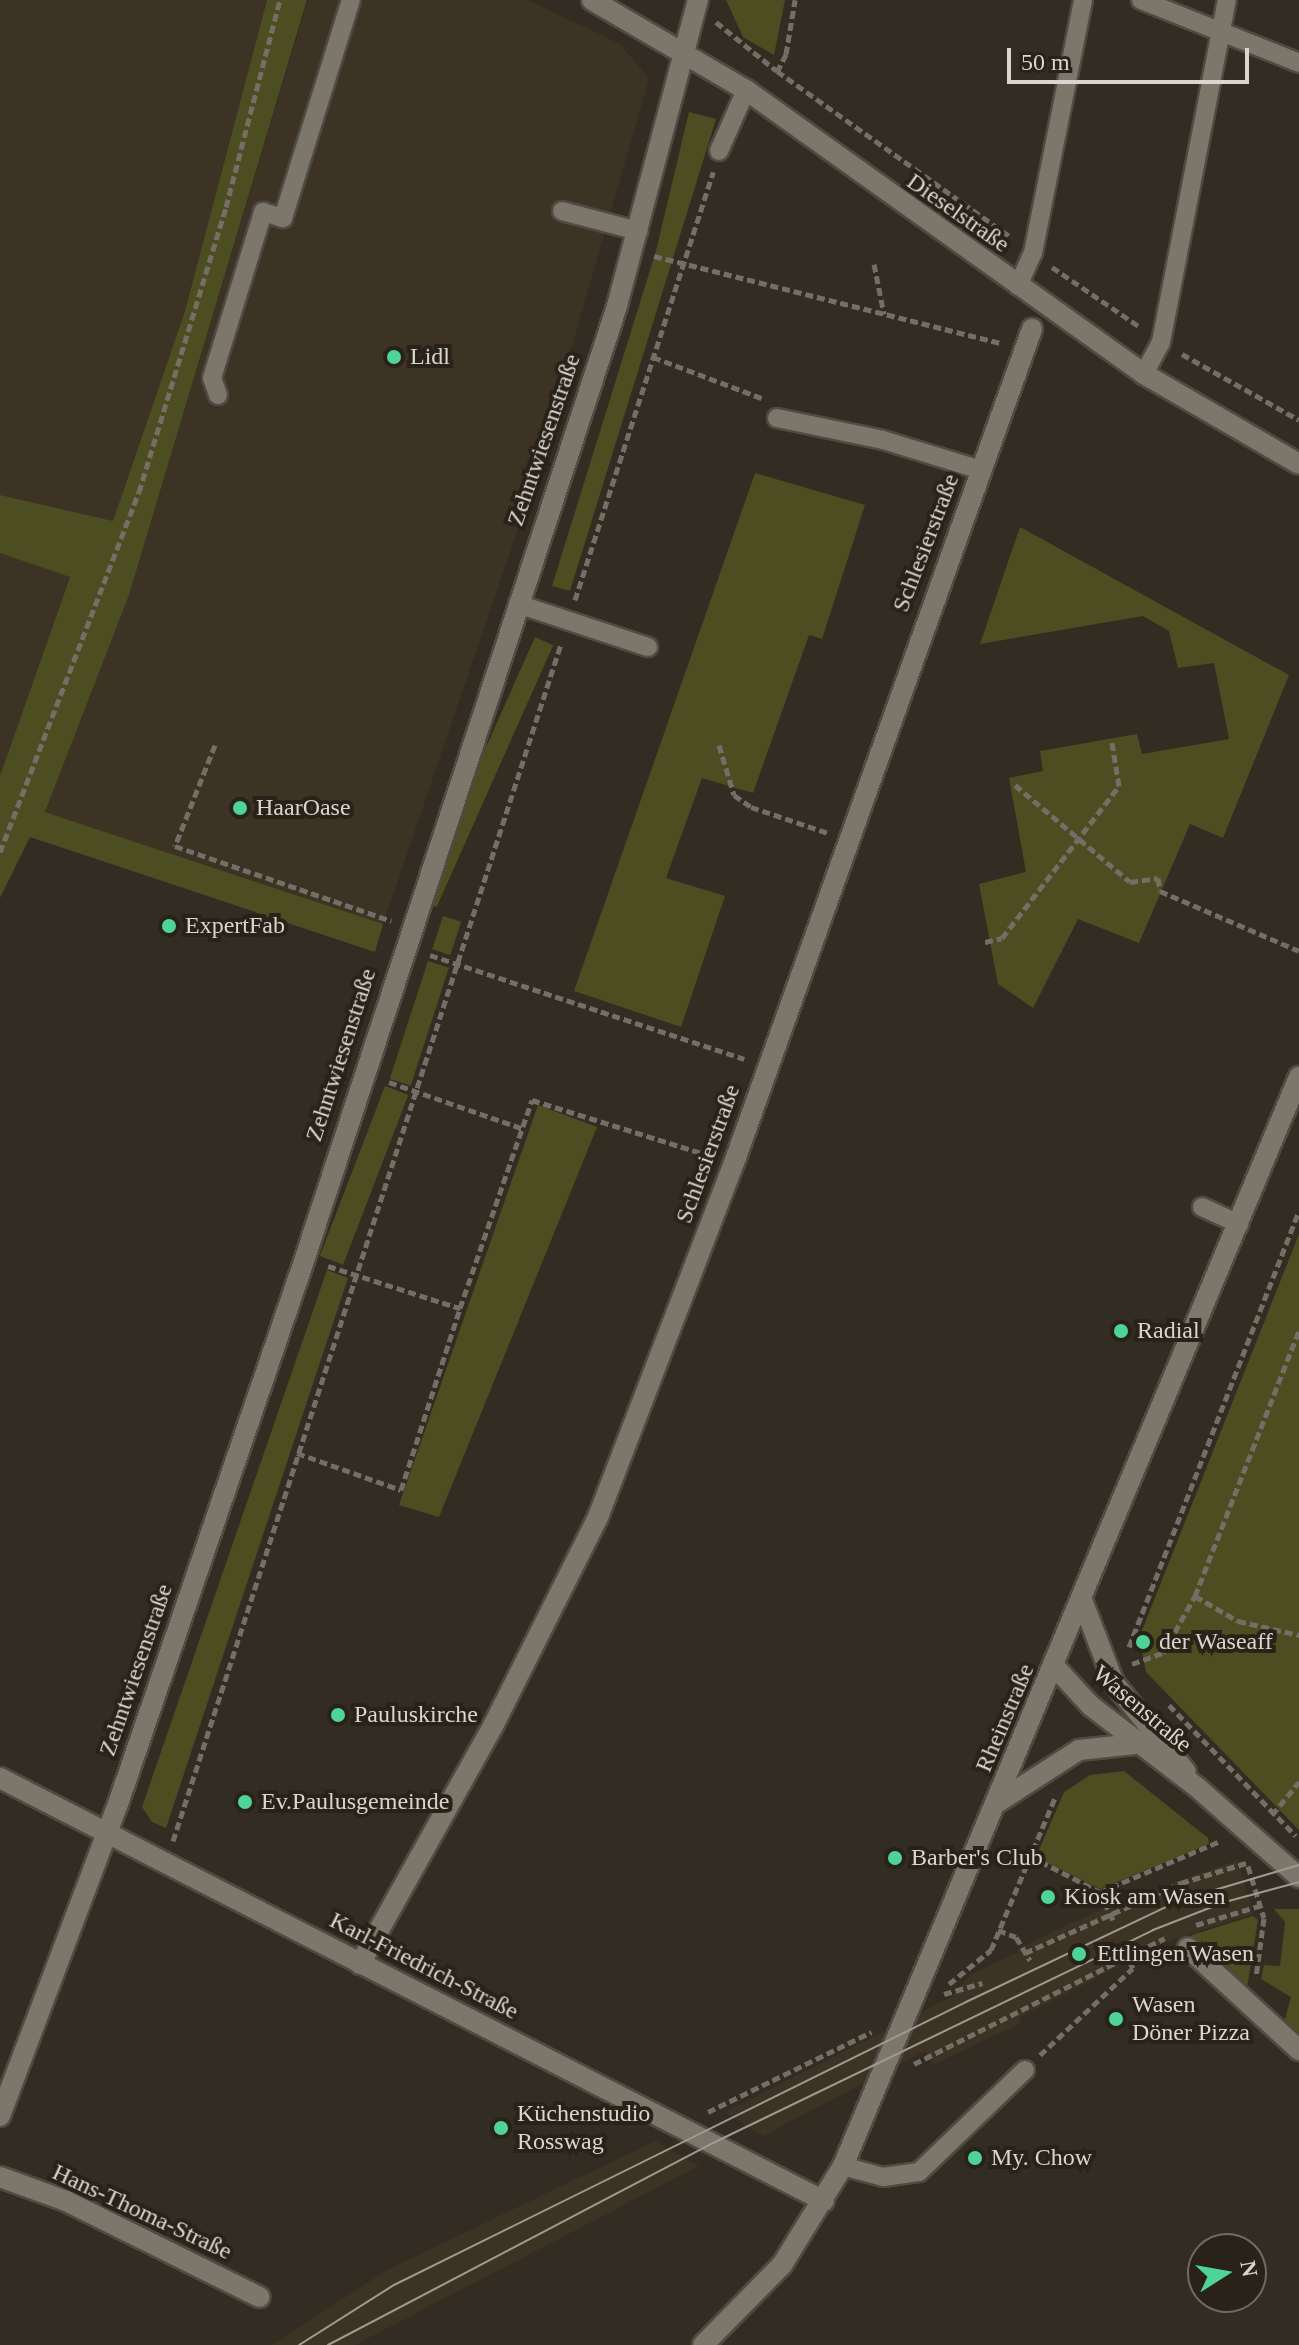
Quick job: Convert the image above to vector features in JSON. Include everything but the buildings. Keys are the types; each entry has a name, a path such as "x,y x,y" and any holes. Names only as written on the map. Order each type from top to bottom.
{"street":[{"name":"Dieselstraße","path":"592,0 754,96 1144,374 1299,464"},
{"name":"Zehntwiesenstraße","path":"0,2116 106,1832 305,1258 636,241 698,3"},
{"name":"Schlesierstraße","path":"360,1964 494,1724 598,1517 734,1163 1029,339"},
{"name":"Rheinstraße","path":"703,2345 782,2265 843,2166 1055,1667 1299,1077"},
{"name":"Wasenstraße","path":"1082,1600 1114,1683 1198,1788"},
{"name":"Wasenstraße","path":"1055,1667 1135,1744 1198,1788 1299,1877"},
{"path":"998,1802 1079,1750 1135,1744"},
{"name":"Karl-Friedrich-Straße","path":"0,1778 824,2201"},
{"path":"1183,1937 1299,2050"},
{"name":"Hans-Thoma-Straße","path":"0,2177 66,2201 259,2297"}],"lane":[{"path":"218,395 212,378 263,212 283,218 351,0"},
{"path":"1018,286 1033,253 1083,0"},
{"path":"1141,0 1299,63"},
{"path":"1144,374 1161,342 1227,0"},
{"path":"719,151 754,96"},
{"path":"562,211 636,241"},
{"path":"777,418 883,440 981,470"},
{"path":"518,604 648,647"},
{"path":"1202,1207 1239,1224"},
{"path":"843,2166 883,2177 919,2172 1025,2070"}],"path":[{"path":"0,852 139,492 226,207 280,0"},
{"path":"754,96 777,71 786,54 795,0"},
{"path":"698,3 777,71 1161,342 1299,420"},
{"path":"166,1861 719,151"},
{"path":"636,241 683,264 884,314 1029,339"},
{"path":"874,264 884,314"},
{"path":"653,357 776,403 777,418"},
{"path":"985,942 1002,938 1119,786 1112,743"},
{"path":"215,745 175,846 407,937 456,964 767,1067"},
{"path":"719,745 734,795 751,807 848,840"},
{"path":"1015,785 1130,882 1158,878 1160,891 1299,951"},
{"path":"363,1073 524,1129"},
{"path":"297,1453 401,1490 532,1100 734,1163"},
{"path":"1142,1676 1131,1665 1129,1644 1299,1212"},
{"path":"305,1258 460,1308"},
{"path":"1131,1665 1163,1653 1195,1596 1299,1331"},
{"path":"1195,1596 1238,1621 1299,1635"},
{"path":"1164,1699 1299,1839"},
{"path":"1255,1838 1299,1782"},
{"path":"942,1995 958,1973 991,1950 1060,1786"},
{"path":"1209,1831 1229,1847"},
{"path":"1100,1892 1221,1841"},
{"path":"1236,1852 1247,1862 1259,1906 1263,1938 1248,2003"},
{"path":"1029,1855 1100,1892 1113,1920"},
{"path":"1025,1953 1110,1913 1247,1862"},
{"path":"878,2082 1127,1957 1259,1906"},
{"path":"998,1930 1016,1937 1030,1960"},
{"path":"1025,2070 1133,1968 1127,1957"},
{"path":"678,2126 942,1995 982,1983"}],"shaded area":[{"path":"0,0 267,0 185,311 113,521 0,495"},
{"path":"267,0 307,0 129,595 45,812 383,924 375,952 30,837 0,898 0,776 70,577 0,553 0,495 113,521 185,311"},
{"path":"308,0 528,0 620,44 649,79 525,508 383,924 45,812 129,595"},
{"path":"726,0 785,0 774,55 743,37"},
{"path":"689,112 716,119 570,591 552,586 656,251"},
{"path":"755,473 865,505 822,639 809,635 753,793 702,778 666,878 725,896 681,1027 574,991"},
{"path":"1020,527 1289,675 1223,838 1190,824 1139,943 1078,919 1033,1008 998,984 979,884 1026,872 1009,778 1043,771 1040,751 1137,734 1142,754 1229,739 1214,663 1178,668 1169,631 1143,616 980,644"},
{"path":"0,553 70,576 0,776"},
{"path":"535,637 553,645 437,907 418,899"},
{"path":"443,916 461,922 450,955 432,949"},
{"path":"428,961 449,968 411,1086 390,1079"},
{"path":"385,1086 408,1095 343,1265 320,1256"},
{"path":"538,1105 597,1127 439,1517 399,1505"},
{"path":"1299,1234 1299,1830 1146,1672 1139,1638"},
{"path":"327,1270 348,1278 166,1828 152,1822 142,1807"},
{"path":"1124,1771 1208,1838 1209,1844 1100,1889 1036,1857 1064,1792 1090,1775"},
{"path":"1238,1860 1253,1914 1168,1941 1020,2017 1021,2023 933,2065 925,2051 763,2136 725,2112 951,1997 970,1975 1018,1952 1017,1949 1108,1906"},
{"path":"1274,1909 1299,1909 1299,2041 1283,2026 1291,1997 1261,1979 1264,1965 1280,1966 1285,1922"},
{"path":"1253,1916 1258,1920 1247,1988 1240,1987 1193,1943 1192,1935"},
{"path":"655,2141 699,2166 355,2345 272,2345 387,2270"}],"tram line":[{"path":"299,2345 394,2285 966,2002 1181,1900 1299,1865"},
{"path":"328,2345 713,2143 1153,1930 1225,1902 1299,1882"}],"place":[{"name":"Lidl","path":"394,357"},
{"name":"HaarOase","path":"240,808"},
{"name":"ExpertFab","path":"169,926"},
{"name":"Radial","path":"1121,1331"},
{"name":"der Waseaff","path":"1143,1642"},
{"name":"Pauluskirche","path":"338,1715"},
{"name":"Ev.Paulusgemeinde","path":"245,1802"},
{"name":"Barber's Club","path":"895,1858"},
{"name":"Kiosk am Wasen","path":"1048,1897"},
{"name":"Ettlingen Wasen","path":"1079,1954"},
{"name":"Wasen Döner Pizza","path":"1116,2019"},
{"name":"Küchenstudio Rosswag","path":"501,2128"},
{"name":"My. Chow","path":"975,2158"}]}
